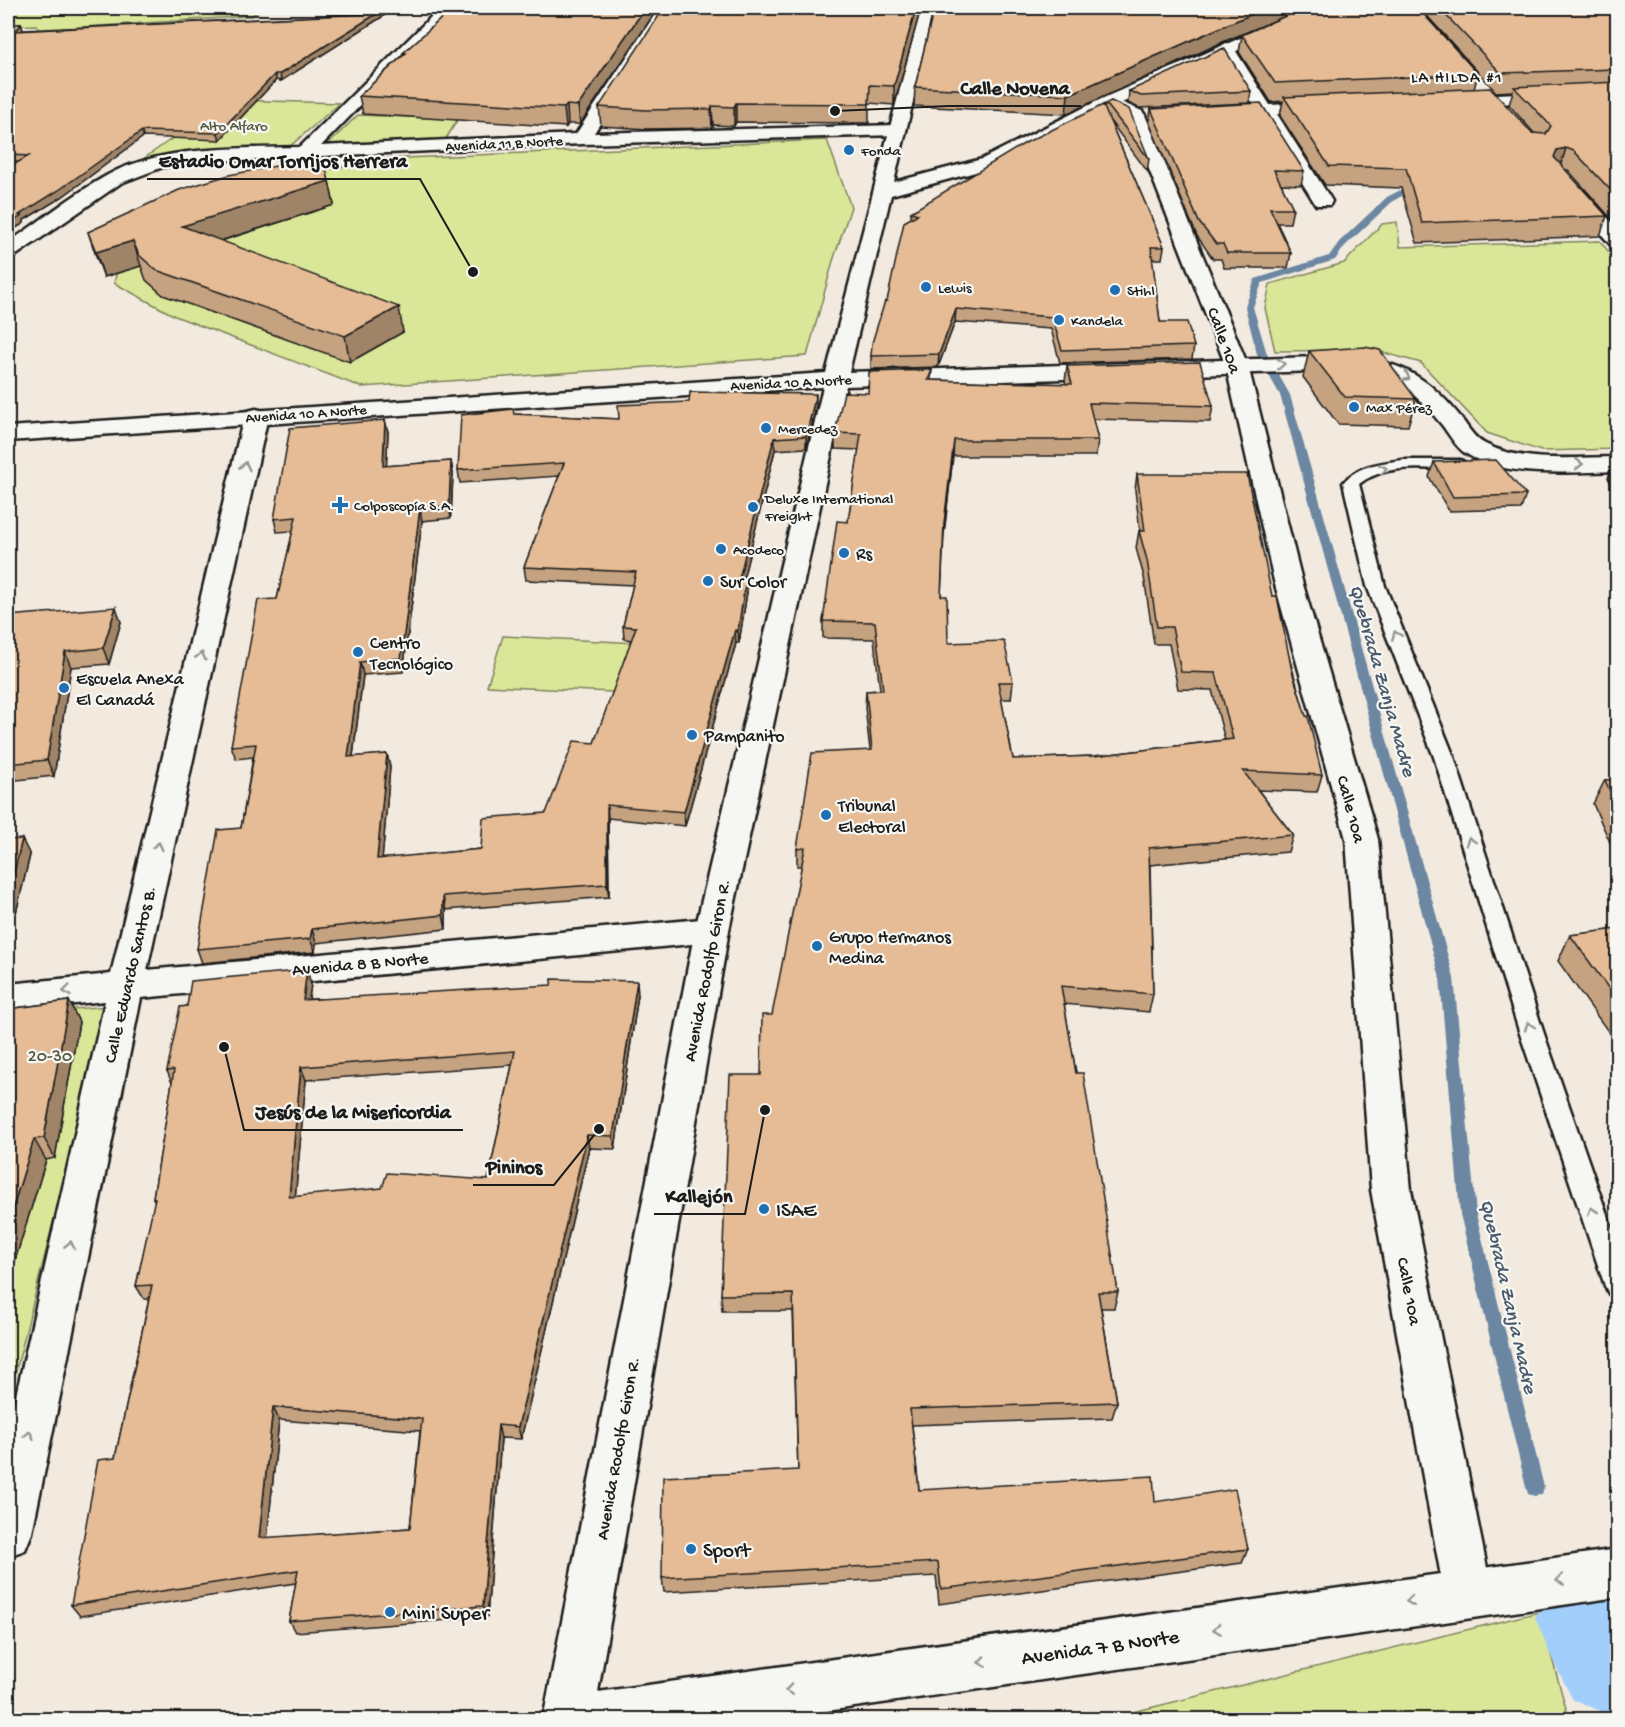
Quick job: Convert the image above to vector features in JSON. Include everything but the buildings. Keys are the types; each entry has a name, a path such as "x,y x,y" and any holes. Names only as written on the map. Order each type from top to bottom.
{"street":[{"path":"303,153 448,8"},
{"path":"582,139 666,8"},
{"path":"928,8 895,138 914,163 951,170 988,163"},
{"path":"926,198 988,163 1109,102 1320,8"},
{"path":"1226,48 1323,201"},
{"path":"1476,83 1506,115"},
{"path":"1443,102 1617,93"},
{"path":"1109,102 1136,115 1159,114"},
{"path":"1206,112 1348,106"},
{"name":"Calle 10a","path":"1136,115 1246,366 1288,581 1362,839 1391,1190 1468,1593"},
{"name":"Avenida 11 B Norte","path":"8,252 114,179 160,162 215,156 582,139 895,138"},
{"name":"Avenida Rodolfo Giron R.","path":"568,1719 712,930 836,379 895,138"},
{"path":"883,191 988,163"},
{"path":"1559,176 1617,241"},
{"path":"874,228 895,216"},
{"name":"Avenida 10 A Norte","path":"8,434 836,379 1308,363 1367,364 1403,375 1431,396 1469,444 1476,448 1517,461 1540,464 1617,464"},
{"name":"Calle Eduardo Santos B.","path":"8,1533 126,985 256,416"},
{"name":"Avenida 8 B Norte","path":"8,997 712,930"},
{"name":"Avenida 7 B Norte","path":"582,1719 1617,1573"}],"lane":[{"path":"1540,464 1394,466 1365,473 1352,483 1376,586 1444,757 1532,1034 1617,1286"}],"green space":[{"path":"8,8 264,8 251,16 39,30 36,25 8,26"},
{"name":"Alto Alfaro","path":"227,100 340,103 289,147 187,153 143,159"},
{"path":"358,115 458,119 444,142 327,145"},
{"path":"827,140 851,207 833,261 807,356 361,387 175,316 114,283 124,243 260,183 381,159"},
{"path":"1397,222 1400,247 1600,241 1617,262 1617,449 1541,451 1487,433 1421,363 1374,350 1275,351 1265,308 1270,284 1344,263 1382,224"},
{"path":"503,636 735,648 718,697 487,686"},
{"name":"20-30","path":"107,1006 8,1403 8,1015"},
{"path":"1539,1612 1569,1719 1105,1719"}],"waterway":[{"name":"Quebrada Zanja Madre","path":"1417,185 1390,199 1342,244 1332,258 1258,281 1249,307 1262,354 1285,395 1447,978 1468,1214 1535,1487"},
{"path":"1597,1617 1618,1655"}],"place":[{"name":"Calle Novena","path":"835,111"},
{"name":"Fonda","path":"849,150"},
{"name":"Estadio Omar Torrijos Herrera","path":"473,272"},
{"name":"Lewis","path":"926,287"},
{"name":"Stihl","path":"1115,290"},
{"name":"Kandela","path":"1059,320"},
{"name":"Max Pérez","path":"1354,407"},
{"name":"Mercedez","path":"766,428"},
{"name":"Colposcopía S.A.","path":"340,505"},
{"name":"Deluxe International Freight","path":"753,507"},
{"name":"Acodeco","path":"721,549"},
{"name":"Rs","path":"844,553"},
{"name":"Sur Color","path":"708,581"},
{"name":"Centro Tecnológico","path":"358,652"},
{"name":"Escuela Anexa El Canadá","path":"64,688"},
{"name":"Pampanito","path":"692,735"},
{"name":"Tribunal Electoral","path":"826,815"},
{"name":"Grupo Hermanos Medina","path":"817,946"},
{"name":"Jesús de la Misericordia","path":"224,1047"},
{"name":"Kallejón","path":"765,1110"},
{"name":"Pininos","path":"599,1129"},
{"name":"ISAE","path":"764,1209"},
{"name":"Sport","path":"691,1549"},
{"name":"Mini Super","path":"390,1612"}],"district":[{"name":"LA HILDA #1","path":"1457,76"}]}
